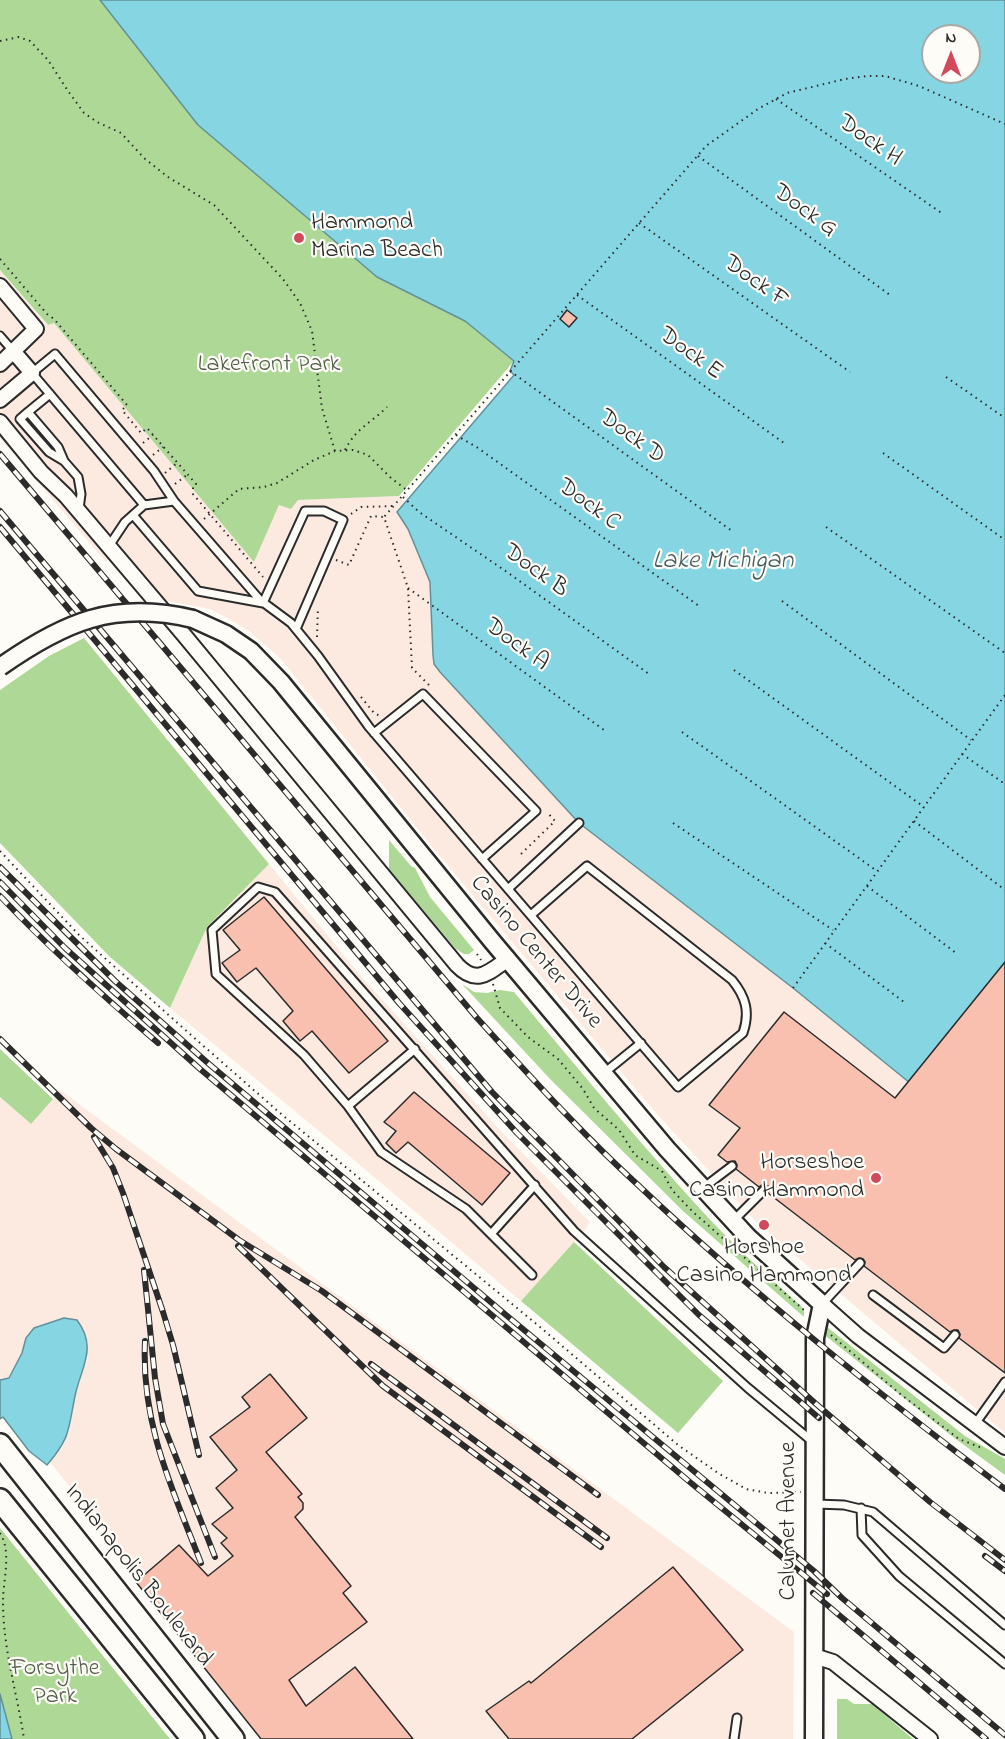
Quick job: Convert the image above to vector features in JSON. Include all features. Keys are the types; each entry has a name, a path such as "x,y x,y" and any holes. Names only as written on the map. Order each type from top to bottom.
{"main road":[{"name":"Indianapolis Boulevard","path":"0,1444 233,1739"},
{"path":"0,1500 193,1739"}],"street":[{"path":"0,286 36,329 0,364"},
{"path":"0,400 32,373 13,351"},
{"path":"0,422 41,472 109,547 457,965 469,975 476,976 483,975 508,959"},
{"name":"Casino Center Drive","path":"0,667 59,629 105,614 145,611 193,619 226,634 251,651 281,682 604,1073 733,1221 755,1244 858,1336 1005,1447"},
{"name":"Calumet Avenue","path":"814,1739 815,1338 822,1304"},
{"path":"814,1656 833,1662 930,1739"}],"lane":[{"path":"0,336 13,351"},
{"path":"144,505 32,373 55,354 159,478 174,501 263,603 291,622 374,733 678,1087 743,1034 747,1013 744,997 732,980 587,866 531,915"},
{"path":"50,394 28,412 78,477 81,485 78,511"},
{"path":"109,547 124,522 144,505 174,501"},
{"path":"263,603 305,511 324,511 343,520 296,629"},
{"path":"133,515 198,591 263,603"},
{"path":"374,733 423,694 536,811 482,859"},
{"path":"508,889 579,823"},
{"path":"532,1275 466,1209 381,1152 348,1106 304,1055 216,974 212,930 258,887 275,892 574,1231 748,1388 814,1444"},
{"path":"604,1073 641,1043"},
{"path":"348,1106 415,1049"},
{"path":"704,1188 732,1166"},
{"path":"491,1234 535,1185"},
{"path":"733,1221 764,1190"},
{"path":"822,1304 860,1263"},
{"path":"873,1294 944,1348 955,1335"},
{"path":"975,1424 1005,1382"},
{"path":"814,1498 873,1512 1005,1625"},
{"path":"861,1508 862,1535 891,1568 1005,1664"},
{"path":"734,1739 737,1718"}],"path":[{"path":"0,41 19,37 30,41 48,60 84,113 121,133 144,158 168,177 214,205 283,279 300,303 312,330 322,408 335,451"},
{"path":"384,517 639,223 719,135 777,99 799,89 867,76 885,76 919,87 1005,124"},
{"name":"Dock H","path":"777,99 943,213"},
{"name":"Dock G","path":"698,156 890,296"},
{"name":"Dock F","path":"639,223 850,372"},
{"path":"0,259 127,405 122,410 141,433 147,428 196,484 193,486 193,494 271,585"},
{"name":"Dock E","path":"577,295 784,443"},
{"name":"Dock D","path":"510,372 732,531"},
{"path":"946,377 1005,418"},
{"path":"345,450 362,426 387,407"},
{"name":"Dock C","path":"456,435 478,448 699,606"},
{"path":"196,526 238,489 264,487 277,483 314,460 335,451 361,452 373,458 391,478 408,491"},
{"path":"883,453 1005,540"},
{"path":"159,478 177,463"},
{"path":"167,491 187,475"},
{"name":"Dock B","path":"403,497 419,512 649,674"},
{"path":"343,520 361,507 394,506"},
{"path":"336,560 349,565 371,516 384,517"},
{"path":"384,517 408,588 412,668 433,690"},
{"path":"826,527 1005,654"},
{"name":"Dock A","path":"408,588 604,730"},
{"path":"317,640 318,599"},
{"path":"782,601 972,741"},
{"path":"734,670 924,807"},
{"path":"360,695 374,713 382,715"},
{"path":"793,988 1005,695"},
{"path":"682,732 878,871"},
{"path":"962,754 1005,784"},
{"path":"521,854 555,821 547,812"},
{"path":"914,821 1005,890"},
{"path":"674,823 834,931"},
{"path":"0,851 78,935 280,1113 540,1327 678,1445 746,1489 814,1498"},
{"path":"867,886 956,953"},
{"path":"825,943 904,1002"},
{"path":"495,990 500,1008 528,1037 558,1059 583,1089 594,1108 619,1130 635,1155 662,1171 672,1190 692,1211 804,1310"},
{"path":"827,1331 899,1393 959,1439 990,1451"},
{"path":"0,1533 6,1546 3,1602 6,1646 24,1739"}],"shaded area":[{"path":"0,270 47,325 54,323 254,562 279,505 298,500 399,496 405,502 397,512 408,529 430,582 431,604 793,988 910,1083 1005,1152 1005,1433 757,1223 655,1112 434,849 281,659 249,631 210,609 161,600 121,551 106,562 0,438"},
{"path":"269,864 360,975 499,1129 590,1222 521,1301 170,1008 207,927"},
{"path":"60,1090 794,1632 793,1739 268,1739 50,1462 63,1446 70,1429 75,1395 88,1357 64,1318 34,1328 26,1338 22,1353 9,1378 0,1380 0,1097 31,1124"}],"green space":[{"name":"Lakefront Park","path":"0,0 100,0 198,125 377,277 465,321 514,361 399,496 298,500 291,509 279,505 254,562 54,323 48,325 0,270"},
{"path":"84,638 269,864 207,927 170,1008 110,957 0,843 0,690 49,656"},
{"path":"389,840 415,868 430,897 474,950 469,954 456,949 389,869"},
{"path":"462,984 474,992 487,993 500,990 514,992 702,1211 804,1309 804,1317 683,1211 550,1079"},
{"path":"0,1049 53,1099 31,1124 0,1097"},
{"path":"574,1242 723,1381 678,1433 521,1301"},
{"path":"827,1327 965,1436 1005,1459 1005,1475 953,1437 822,1333"},
{"name":"Forsythe Park","path":"0,1528 170,1739 12,1739 0,1694"},
{"path":"837,1699 847,1699 854,1704 872,1704 913,1739 837,1739"}],"water":[{"name":"Lake Michigan","path":"100,0 1005,0 1005,1152 910,1083 793,988 579,823 434,664 430,582 408,529 397,512 514,375 510,371 514,361 465,321 377,277 198,125"},
{"path":"64,1318 77,1320 83,1330 87,1349 86,1358 65,1440 47,1465 29,1451 3,1417 0,1419 0,1380 9,1378 22,1353 26,1338 34,1328"},
{"path":"0,1694 12,1739 0,1739"}],"building":[{"path":"567,310 577,318 569,327 560,319"},
{"path":"264,897 388,1041 349,1073 312,1031 300,1041 283,1021 293,1011 256,968 237,982 222,963 240,950 223,930"},
{"name":"Horseshoe Casino Hammond","path":"1005,962 1005,1373 959,1338 958,1330 950,1332 864,1266 863,1259 855,1260 768,1193 770,1189 768,1186 763,1184 759,1187 736,1169 735,1161 727,1162 718,1155 740,1128 709,1105 784,1012 895,1098"},
{"path":"414,1092 510,1173 482,1205 408,1142 396,1153 386,1143 396,1131 384,1122"},
{"path":"270,1374 307,1418 266,1452 302,1494 298,1497 303,1503 303,1509 295,1517 351,1586 343,1593 367,1622 289,1680 306,1706 355,1667 413,1739 261,1739 136,1582 179,1545 208,1576 233,1556 221,1543 227,1538 212,1524 233,1508 216,1488 237,1470 210,1437 250,1407 242,1397"},
{"path":"673,1567 743,1650 632,1739 509,1739 486,1711 529,1681 531,1683"}],"railway":[{"path":"0,454 477,1018 576,1124 617,1165 771,1304 864,1380 1005,1489"},
{"path":"0,511 492,1092 664,1267 815,1403 930,1502 1005,1560"},
{"path":"0,527 399,1003 517,1133 699,1315 819,1418"},
{"path":"0,867 115,981 209,1064 814,1571 842,1598 1005,1735"},
{"path":"0,882 65,948 200,1069 691,1483 827,1594"},
{"path":"0,896 77,972 158,1043"},
{"path":"0,1039 91,1128 116,1149 239,1240 322,1291 598,1495"},
{"path":"94,1137 113,1168 123,1193 163,1312 199,1455"},
{"path":"238,1246 383,1386 601,1547"},
{"path":"144,1270 155,1378 163,1424 215,1557"},
{"path":"145,1341 145,1371 153,1428 169,1482 201,1563"},
{"path":"371,1364 607,1538"},
{"path":"985,1556 1005,1571"},
{"path":"813,1593 986,1739"}],"place":[{"name":"Hammond Marina Beach","path":"299,238"},
{"name":"Horseshoe Casino Hammond","path":"876,1178"},
{"name":"Horshoe Casino Hammond","path":"764,1225"}]}
